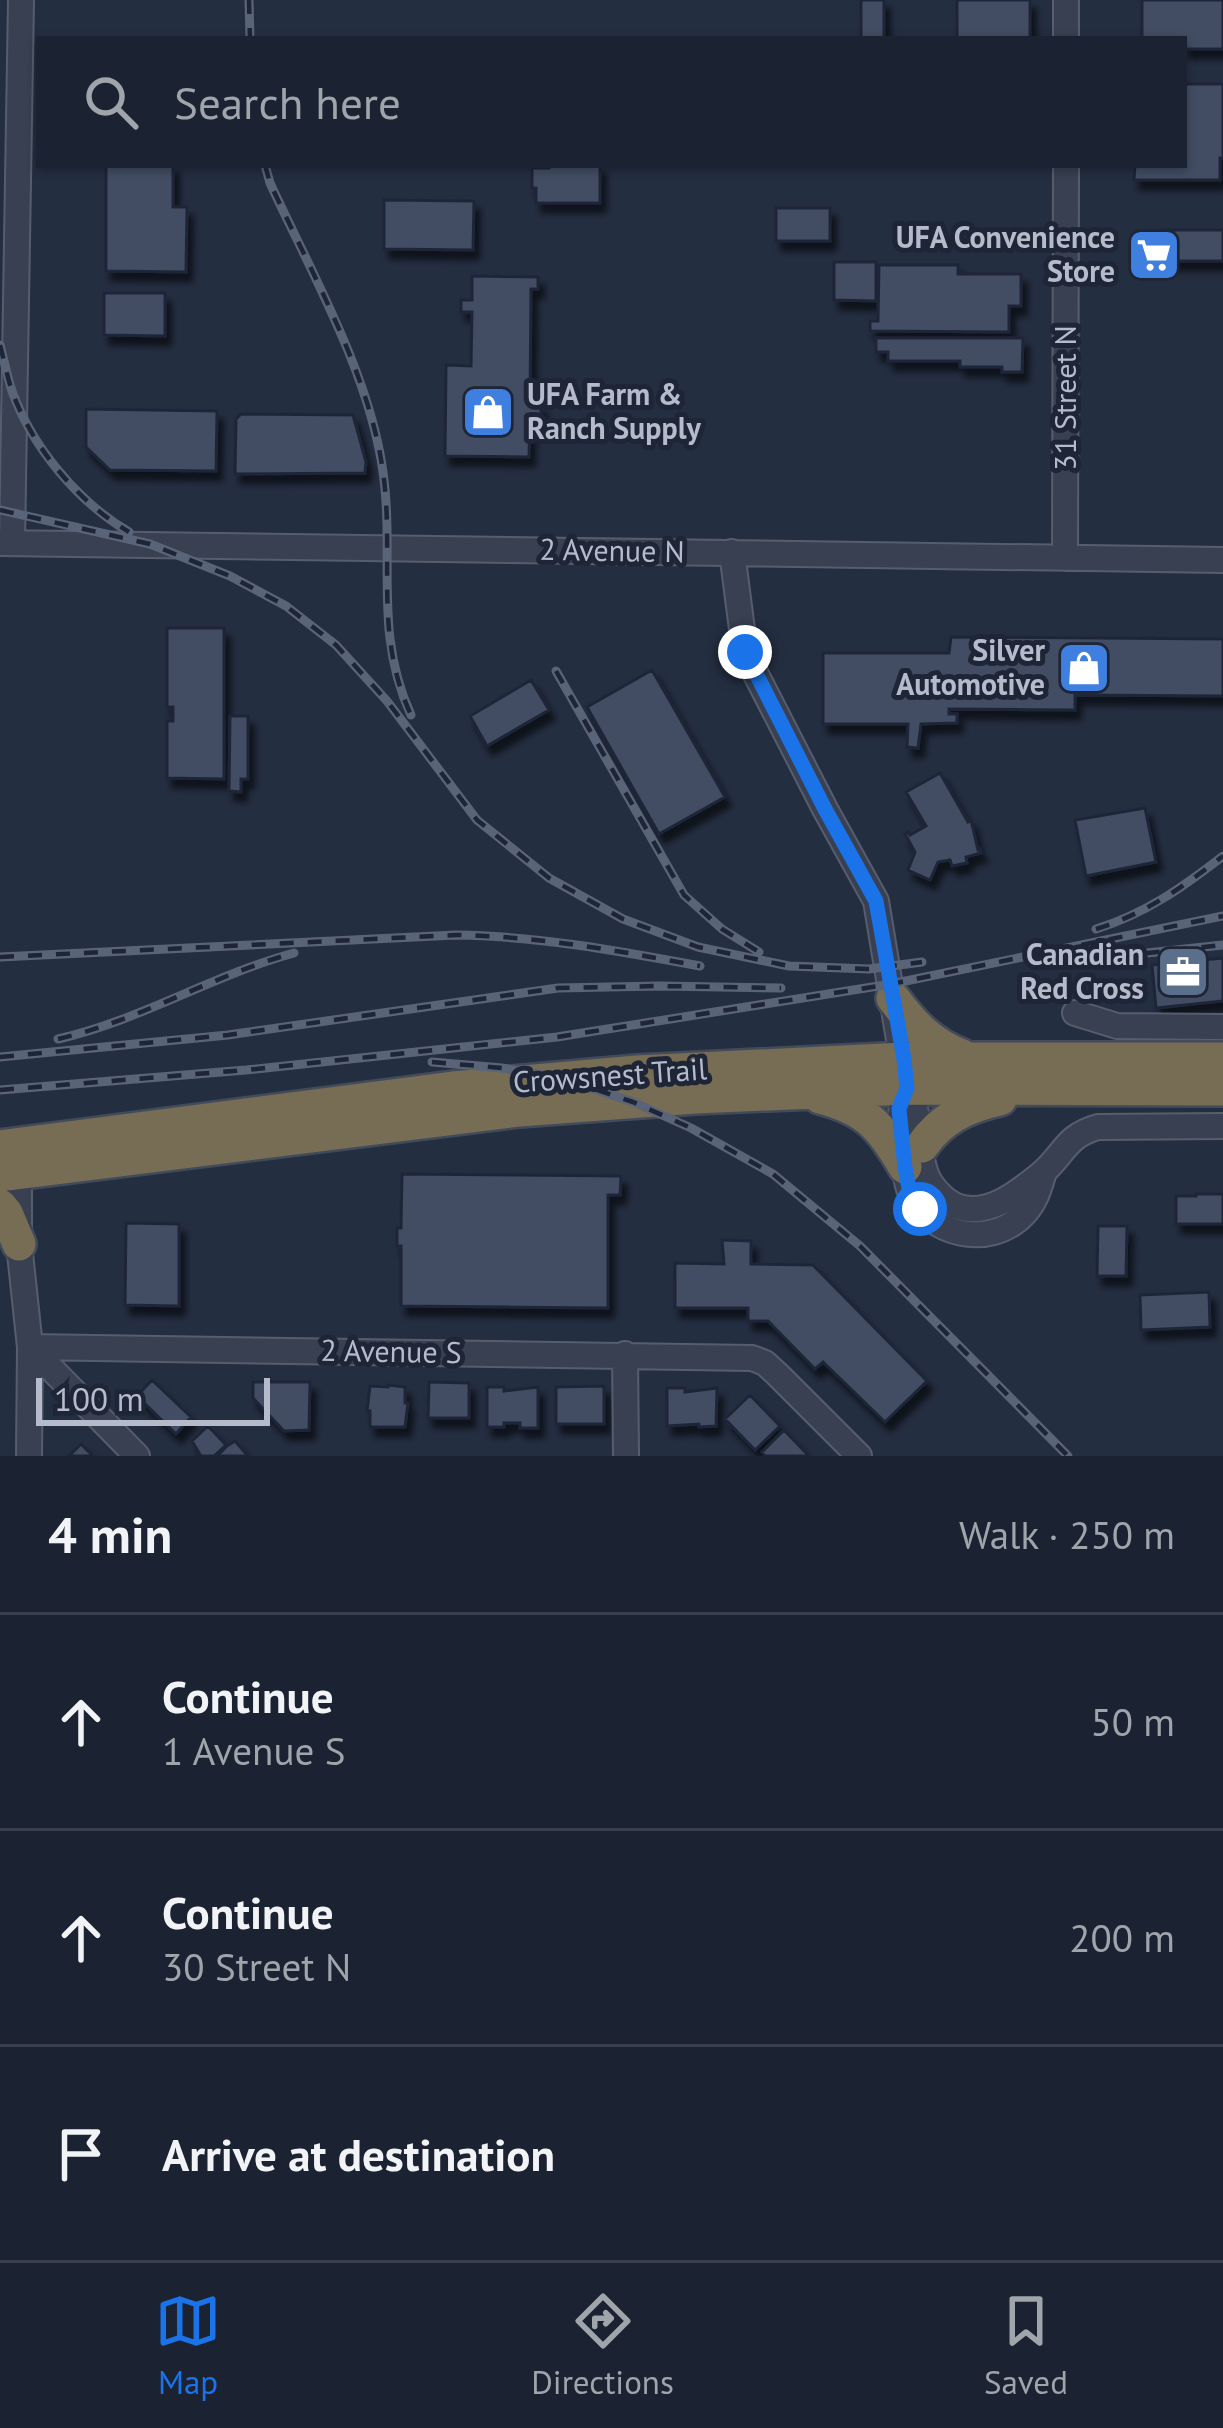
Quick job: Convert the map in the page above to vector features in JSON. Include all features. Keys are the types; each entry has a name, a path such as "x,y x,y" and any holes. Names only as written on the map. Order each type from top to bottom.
{"highway":[{"path":"893,998 924,1035 969,1059"},
{"name":"Crowsnest Trail","path":"9,1160 519,1110 788,1093 969,1059 1223,1059"},
{"name":"Crowsnest Trail","path":"9,1160 453,1088 637,1072 906,1074 1049,1088 1223,1089"},
{"path":"788,1093 826,1098 873,1120 913,1156 941,1122 957,1113 1049,1088"},
{"path":"0,1206 19,1244"}],"street":[{"path":"6,543 8,243 20,0"},
{"path":"1066,0 1066,36"},
{"name":"31 Street N","path":"1065,558 1066,168"},
{"name":"2 Avenue N","path":"6,543 1223,560"},
{"path":"732,552 745,652 876,901 906,1074 918,1109 913,1156 945,1200 976,1210 992,1207 1044,1172 1071,1139 1098,1127 1223,1126"},
{"path":"1076,1013 1117,1026 1223,1027"},
{"path":"9,1160 30,1348 29,1456"},
{"path":"30,1348 137,1456"},
{"name":"2 Avenue S","path":"30,1348 752,1358 777,1373 859,1456"},
{"path":"625,1354 626,1456"}],"building":[{"path":"861,0 884,0 884,36 861,36"},
{"path":"957,0 1030,0 1030,36 957,36"},
{"path":"1142,0 1223,0 1223,49 1187,49 1187,36 1142,36"},
{"path":"1187,84 1223,84 1220,180 1134,180 1135,168 1187,168"},
{"path":"106,168 173,168 173,207 187,207 186,272 106,271"},
{"path":"532,168 600,168 600,203 536,203"},
{"path":"384,200 474,201 473,250 384,249"},
{"path":"776,208 830,208 830,241 776,241"},
{"path":"1163,230 1223,230 1223,261 1163,261"},
{"path":"834,262 876,262 876,301 834,300"},
{"path":"879,265 958,265 958,274 1021,274 1021,306 1009,306 1009,332 870,331 870,321 878,321"},
{"path":"472,276 538,277 538,289 531,289 530,405 541,405 541,417 530,417 529,457 445,456 446,365 471,366 472,312 461,312 461,300 472,300"},
{"path":"104,293 165,293 165,336 104,335"},
{"path":"876,338 1023,338 1022,372 960,367 960,361 888,361 888,352 876,352"},
{"path":"86,409 217,411 216,471 110,470 86,447"},
{"path":"241,414 353,415 365,473 235,474 236,419"},
{"path":"167,628 224,628 224,779 167,778 167,721 173,721 173,707 167,707"},
{"path":"951,637 1223,639 1223,696 1075,695 1075,710 949,709 949,714 957,714 957,723 921,724 918,748 907,747 908,724 823,724 823,653 949,653"},
{"path":"652,670 725,797 659,834 587,707"},
{"path":"531,680 549,710 487,746 470,716"},
{"path":"230,716 248,716 248,779 241,779 241,792 229,791"},
{"path":"940,773 968,822 971,820 981,853 966,857 967,863 938,862 930,880 908,870 915,852 905,834 926,826 906,792"},
{"path":"1145,808 1156,862 1086,876 1075,820"},
{"path":"1223,958 1223,1001 1156,1008 1152,965"},
{"path":"402,1174 621,1176 620,1195 608,1195 608,1308 401,1306 397,1228 401,1228"},
{"path":"1223,1194 1223,1224 1176,1224 1176,1196"},
{"path":"126,1223 179,1224 179,1306 125,1305"},
{"path":"1098,1226 1127,1226 1126,1276 1097,1276"},
{"path":"722,1240 751,1241 751,1264 813,1265 927,1381 885,1422 823,1362 815,1369 768,1321 748,1321 748,1308 675,1308 675,1263 724,1264"},
{"path":"1209,1292 1210,1327 1141,1330 1140,1295"},
{"path":"152,1380 191,1417 176,1434 137,1396"},
{"path":"253,1382 310,1382 309,1430 284,1431 253,1398"},
{"path":"429,1382 469,1383 469,1418 428,1418"},
{"path":"370,1386 405,1387 405,1427 370,1427"},
{"path":"604,1386 604,1424 556,1424 556,1387"},
{"path":"487,1387 504,1387 504,1391 538,1387 538,1428 520,1428 520,1423 487,1427"},
{"path":"667,1388 685,1388 685,1392 717,1388 716,1426 667,1426"},
{"path":"750,1395 780,1426 755,1450 725,1419"},
{"path":"208,1426 226,1445 214,1456 201,1456 192,1441"},
{"path":"784,1430 809,1456 765,1456 762,1452"},
{"path":"235,1441 248,1456 217,1456 227,1446"},
{"path":"81,1444 93,1456 69,1456"}],"railway":[{"path":"249,0 250,36"},
{"path":"266,168 352,361 376,435 386,503 392,654 411,715"},
{"path":"0,345 12,391 44,452 75,489 129,532"},
{"path":"0,510 150,544 230,576 286,606 336,645 387,701 477,820 549,878 623,919 698,947 789,966 869,969 922,962"},
{"path":"556,671 684,895 722,929 759,952"},
{"path":"1096,929 1163,899 1223,856"},
{"path":"0,1090 557,1037 891,984 1223,916"},
{"path":"0,957 456,935 548,941 700,966"},
{"path":"1090,959 1223,945"},
{"path":"58,1039 118,1021 294,953"},
{"path":"0,1057 228,1035 558,988 781,988"},
{"path":"432,1062 561,1078 691,1128 773,1174 860,1246 1068,1456"}],"place":[{"name":"UFA Convenience Store","path":"1154,255"},
{"name":"UFA Farm & Ranch Supply","path":"488,412"},
{"name":"Silver Automotive","path":"1084,668"},
{"name":"Canadian Red Cross","path":"1183,972"}],"route":[{"path":"745,652 876,901 904,1059 907,1088 899,1109 905,1167 909,1189 920,1209"}]}
